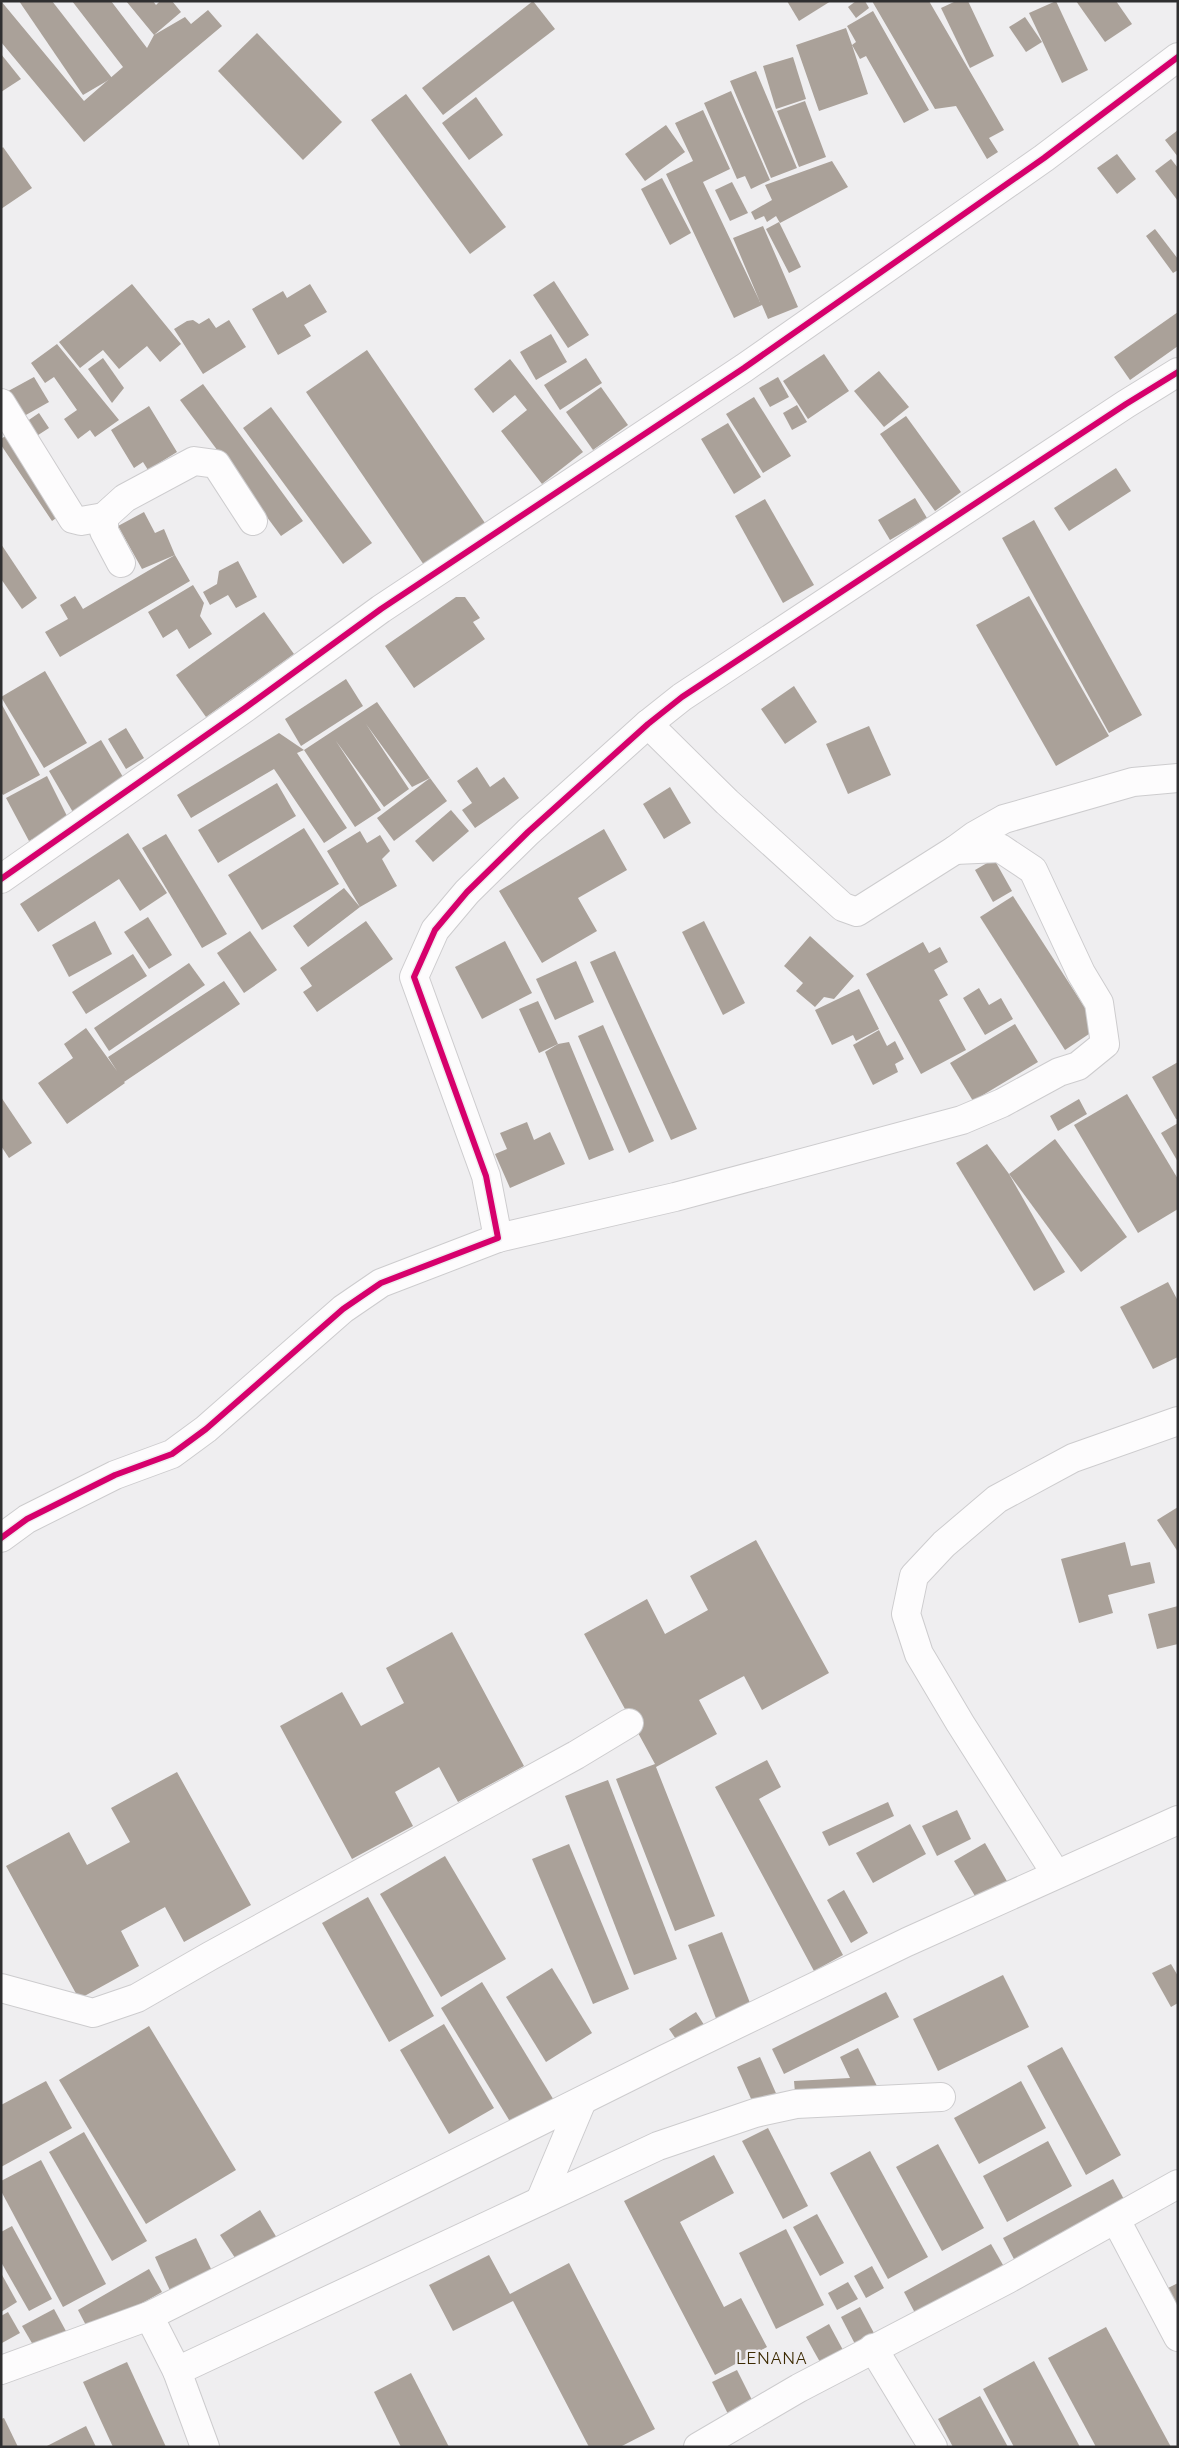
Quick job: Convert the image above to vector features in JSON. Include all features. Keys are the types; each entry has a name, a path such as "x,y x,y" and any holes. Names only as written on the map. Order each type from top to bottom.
{"street":[{"path":"1,879 245,708 382,609 735,374 1044,158 1178,57"},
{"path":"498,1238 486,1176 414,977 435,930 467,892 528,832 648,724 682,697 770,636 1178,372"},
{"path":"1,403 73,519 81,521 104,517 125,498 194,461 216,464 253,520"},
{"path":"104,517 104,530 121,563"},
{"path":"648,724 727,802 843,907 857,912 974,836 1004,819 1133,782 1178,778"},
{"path":"1,1538 27,1519 62,1501 115,1475 172,1454 206,1429 343,1309 381,1283 498,1238 675,1197 962,1120 1002,1103 1058,1072 1078,1066 1105,1044 1099,1003 1081,973 1033,870 1000,848 955,850"},
{"path":"1056,1874 919,1654 906,1614 914,1576 944,1544 997,1499 1073,1458 1178,1421"},
{"path":"1,1988 93,2013 137,1998 630,1723"},
{"path":"1,2370 149,2316 907,1942 1178,1820"},
{"path":"177,2371 658,2146 755,2113 796,2104 941,2097"},
{"path":"540,2201 582,2102"},
{"path":"698,2447 799,2388 1116,2220 1178,2184"},
{"path":"1116,2220 1178,2337"},
{"path":"149,2316 177,2371 205,2447"},
{"path":"873,2348 932,2447"}],"building":[{"path":"1,1 84,101 123,67 72,1 111,1 147,48 154,35 185,17 191,24 208,10 222,26 84,142 1,42"},
{"path":"19,1 52,1 112,78 83,95"},
{"path":"126,1 153,1 156,5 160,1 172,1 181,12 154,35"},
{"path":"533,1 555,29 443,115 422,88"},
{"path":"787,1 831,1 799,21"},
{"path":"856,1 865,1 869,8 856,18 848,7"},
{"path":"872,1 929,1 1004,130 989,138 998,152 987,159 956,106 935,109"},
{"path":"956,1 968,1 994,56 970,68 941,8"},
{"path":"1056,1 1088,70 1062,83 1029,13"},
{"path":"1076,1 1116,1 1132,24 1105,42"},
{"path":"873,11 929,110 904,123 866,56 860,59 852,45 856,42 847,26"},
{"path":"1025,17 1042,42 1026,52 1009,27"},
{"path":"846,28 868,94 819,111 796,45"},
{"path":"257,33 342,122 303,160 218,71"},
{"path":"1,54 21,79 1,92"},
{"path":"793,57 806,99 776,109 763,66"},
{"path":"756,71 797,168 771,178 730,81"},
{"path":"731,91 770,180 751,189 745,176 737,179 704,103"},
{"path":"406,94 506,227 470,254 371,120"},
{"path":"476,97 503,135 469,160 442,123"},
{"path":"805,101 826,157 799,167 777,111"},
{"path":"703,110 730,169 703,182 760,302 733,238 763,226 798,307 768,319 762,305 734,318 666,174 693,161 675,123"},
{"path":"666,125 685,152 645,181 625,154"},
{"path":"1178,130 1178,157 1165,140"},
{"path":"3,147 32,188 1,209 1,149"},
{"path":"1117,154 1136,179 1117,194 1097,168"},
{"path":"1171,159 1178,168 1178,201 1155,171"},
{"path":"832,161 848,187 780,223 776,216 767,222 764,216 755,220 751,212 772,200 765,185"},
{"path":"662,178 691,233 670,245 641,189"},
{"path":"732,182 748,213 730,221 715,190"},
{"path":"779,222 801,267 789,273 766,229"},
{"path":"1155,229 1178,259 1178,270 1173,273 1146,236"},
{"path":"554,281 589,335 568,348 533,295"},
{"path":"132,284 181,344 160,362 147,346 119,369 103,350 80,368 59,342"},
{"path":"310,284 327,312 304,325 311,336 278,355 252,309 283,291 287,298"},
{"path":"1178,312 1178,346 1130,380 1114,357"},
{"path":"209,318 216,328 229,320 246,347 203,374 174,329 187,321 193,320 199,324"},
{"path":"551,334 567,362 536,380 520,352"},
{"path":"57,344 119,420 95,437 90,430 78,439 64,419 77,410 54,377 45,383 31,363"},
{"path":"367,350 485,523 424,565 306,392"},
{"path":"824,354 849,391 808,419 783,381"},
{"path":"103,358 124,388 112,403 88,369"},
{"path":"586,358 602,383 560,410 544,385"},
{"path":"510,359 583,452 542,484 501,431 527,410 515,395 493,413 474,389"},
{"path":"879,371 909,407 884,427 854,391"},
{"path":"34,377 49,402 1,429 1,395"},
{"path":"778,377 789,397 770,407 759,388"},
{"path":"203,384 303,521 281,536 180,400"},
{"path":"601,387 628,425 593,450 566,412"},
{"path":"754,397 791,456 763,473 726,414"},
{"path":"797,405 807,422 792,430 783,413"},
{"path":"149,406 177,452 148,470 143,462 134,468 111,430"},
{"path":"271,407 372,543 343,564 243,428"},
{"path":"39,413 49,428 32,439 76,504 52,521 1,445 1,439"},
{"path":"906,416 961,492 935,511 880,434"},
{"path":"728,423 761,477 734,494 701,439"},
{"path":"1116,468 1131,491 1069,531 1054,508"},
{"path":"915,498 927,518 890,540 878,520"},
{"path":"765,499 814,585 783,603 735,516"},
{"path":"144,512 155,533 164,529 175,555 142,569 118,526"},
{"path":"1034,520 1142,715 1109,733 1002,538"},
{"path":"1,544 37,598 22,609 1,579"},
{"path":"175,555 190,581 60,657 45,632 68,619 60,605 75,596 83,609"},
{"path":"238,561 257,597 236,608 228,595 210,605 203,592 217,584 219,571"},
{"path":"193,585 204,603 200,616 212,634 189,649 177,629 163,638 148,612"},
{"path":"1029,596 1109,736 1056,766 976,625"},
{"path":"456,597 465,597 480,618 473,622 485,639 414,688 385,646"},
{"path":"264,612 294,654 206,717 176,675"},
{"path":"45,671 87,743 44,768 1,697"},
{"path":"346,679 363,706 301,746 285,719"},
{"path":"794,686 817,722 785,744 761,709"},
{"path":"377,702 430,778 412,787 366,724 409,789 384,807 336,741 381,810 355,827 304,750"},
{"path":"1,703 40,775 3,795 1,792"},
{"path":"869,726 891,775 848,794 826,744"},
{"path":"126,728 144,758 126,769 108,739"},
{"path":"279,733 304,750 297,753 347,828 324,843 274,769 191,818 177,795"},
{"path":"101,740 126,782 74,814 49,771"},
{"path":"477,767 490,787 504,777 519,798 475,828 462,810 472,803 457,781"},
{"path":"47,776 69,820 29,841 6,798"},
{"path":"430,778 447,801 394,841 377,818"},
{"path":"277,783 296,816 218,863 198,830"},
{"path":"670,787 691,823 664,839 643,804"},
{"path":"451,810 469,831 433,862 415,841"},
{"path":"304,828 339,884 262,930 228,875"},
{"path":"604,829 627,870 578,898 597,931 542,963 499,891"},
{"path":"360,831 367,843 380,835 390,851 382,859 397,886 360,907 327,851"},
{"path":"128,833 167,893 140,911 119,879 38,932 20,904"},
{"path":"166,834 227,934 202,948 142,848"},
{"path":"994,859 1012,891 993,902 975,870"},
{"path":"344,888 360,907 308,947 293,926"},
{"path":"1013,896 1098,1028 1065,1050 980,917"},
{"path":"148,917 172,955 149,969 124,932"},
{"path":"95,921 112,954 69,977 52,945"},
{"path":"366,921 393,959 317,1012 303,992 312,986 300,968"},
{"path":"704,921 745,1003 723,1015 682,932"},
{"path":"250,931 277,970 244,993 217,953"},
{"path":"810,936 854,976 834,999 824,997 815,1007 796,991 803,983 784,966"},
{"path":"505,941 532,993 482,1019 455,967"},
{"path":"923,942 929,953 940,947 948,962 934,970 948,995 939,1000 966,1050 921,1074 866,974"},
{"path":"615,951 697,1129 671,1140 590,962"},
{"path":"133,954 147,976 86,1014 72,992"},
{"path":"576,961 594,1002 555,1020 536,979"},
{"path":"189,963 205,985 109,1051 94,1028"},
{"path":"224,981 240,1004 124,1082 67,1124 38,1083 73,1058 64,1044 86,1028 117,1071 108,1057"},
{"path":"979,988 989,1005 1001,998 1013,1019 985,1035 963,998"},
{"path":"859,989 879,1029 856,1041 853,1035 832,1045 815,1010"},
{"path":"538,1001 558,1044 539,1053 519,1009"},
{"path":"1015,1024 1038,1062 973,1101 950,1063"},
{"path":"603,1025 654,1141 629,1153 578,1036"},
{"path":"879,1030 887,1046 895,1041 904,1059 895,1064 898,1072 873,1085 853,1045"},
{"path":"569,1042 614,1150 589,1160 545,1052 558,1044"},
{"path":"1178,1062 1178,1119 1176,1119 1152,1077"},
{"path":"1127,1094 1178,1179 1178,1209 1138,1233 1074,1125"},
{"path":"1,1097 32,1143 9,1158 1,1146"},
{"path":"1079,1099 1087,1114 1058,1131 1050,1116"},
{"path":"527,1122 534,1140 550,1132 565,1164 510,1188 495,1154 507,1149 500,1133"},
{"path":"1178,1123 1178,1162 1161,1133"},
{"path":"1055,1139 1127,1237 1081,1272 1009,1174"},
{"path":"987,1144 1009,1174 1065,1272 1034,1291 956,1163"},
{"path":"1168,1282 1178,1301 1178,1357 1153,1369 1120,1307"},
{"path":"1178,1507 1178,1552 1157,1520"},
{"path":"756,1540 829,1673 762,1710 744,1676 699,1700 717,1734 656,1767 715,1916 675,1931 616,1779 655,1764 584,1634 647,1599 665,1634 708,1610 690,1576"},
{"path":"1125,1542 1131,1566 1150,1562 1155,1583 1108,1595 1113,1613 1079,1623 1061,1559"},
{"path":"1178,1606 1178,1644 1157,1649 1148,1614"},
{"path":"452,1632 524,1766 458,1802 439,1767 395,1792 413,1826 352,1859 280,1726 342,1692 361,1726 404,1703 386,1668"},
{"path":"767,1760 781,1787 759,1799 843,1955 814,1971 715,1787"},
{"path":"177,1772 251,1905 184,1942 165,1907 121,1931 139,1966 79,1999 6,1866 69,1832 87,1865 130,1842 111,1808"},
{"path":"608,1780 677,1959 634,1975 565,1796"},
{"path":"888,1802 894,1816 829,1846 822,1832"},
{"path":"957,1810 971,1839 937,1856 922,1826"},
{"path":"910,1824 926,1854 873,1883 856,1853"},
{"path":"985,1843 1008,1883 978,1901 954,1861"},
{"path":"569,1844 629,1989 593,2004 532,1859"},
{"path":"445,1856 506,1959 441,1997 380,1894"},
{"path":"844,1890 868,1933 851,1943 827,1900"},
{"path":"368,1897 434,2016 389,2042 322,1923"},
{"path":"722,1932 752,2008 717,2021 688,1945"},
{"path":"1171,1964 1178,1976 1178,2003 1171,2007 1152,1973"},
{"path":"552,1968 592,2033 546,2062 506,1997"},
{"path":"1003,1975 1029,2027 938,2071 913,2019"},
{"path":"482,1982 555,2102 514,2128 441,2008"},
{"path":"886,1992 899,2017 784,2074 772,2049"},
{"path":"696,2012 706,2028 680,2045 669,2029"},
{"path":"444,2024 494,2108 449,2134 400,2050"},
{"path":"149,2026 236,2170 146,2224 59,2080"},
{"path":"1062,2047 1121,2155 1086,2175 1027,2066"},
{"path":"858,2048 884,2100 796,2104 794,2081 850,2078 840,2057"},
{"path":"760,2057 779,2100 756,2110 737,2067"},
{"path":"46,2081 72,2128 1,2167 1,2105"},
{"path":"1021,2081 1046,2128 979,2164 954,2118"},
{"path":"768,2128 808,2206 783,2219 742,2141"},
{"path":"84,2132 147,2241 112,2261 49,2152"},
{"path":"1048,2141 1072,2186 1007,2222 983,2176"},
{"path":"938,2144 984,2228 942,2251 896,2167"},
{"path":"870,2151 928,2257 888,2279 830,2173"},
{"path":"714,2155 734,2193 680,2222 724,2307 741,2298 767,2347 715,2375 624,2201"},
{"path":"41,2160 106,2284 63,2307 1,2191 1,2181"},
{"path":"1113,2179 1126,2203 1016,2263 1003,2238"},
{"path":"260,2210 280,2243 241,2267 220,2235"},
{"path":"817,2214 844,2263 820,2276 793,2227"},
{"path":"12,2226 52,2299 29,2311 1,2262 1,2232"},
{"path":"786,2229 824,2305 776,2329 739,2253"},
{"path":"196,2238 214,2275 172,2295 155,2257"},
{"path":"991,2244 1003,2265 915,2313 904,2292"},
{"path":"489,2255 510,2294 569,2263 655,2429 620,2447 589,2447 513,2301 453,2331 429,2285"},
{"path":"872,2266 884,2288 866,2298 854,2276"},
{"path":"149,2269 162,2292 90,2333 78,2310"},
{"path":"1,2273 17,2302 1,2312"},
{"path":"848,2282 858,2299 837,2310 828,2293"},
{"path":"1178,2283 1178,2319 1158,2293"},
{"path":"860,2307 875,2335 856,2346 841,2317"},
{"path":"54,2309 67,2333 36,2350 22,2326"},
{"path":"8,2312 20,2333 2,2343 1,2316"},
{"path":"829,2324 843,2350 820,2362 806,2337"},
{"path":"1106,2327 1171,2447 1096,2447 1048,2358"},
{"path":"1034,2361 1080,2447 1014,2447 983,2389"},
{"path":"127,2362 166,2447 113,2447 83,2382"},
{"path":"737,2370 753,2402 728,2414 712,2382"},
{"path":"411,2373 449,2447 401,2447 374,2392"},
{"path":"980,2396 1008,2447 953,2447 938,2419"},
{"path":"4,2418 18,2447 1,2447 1,2419"},
{"path":"86,2426 96,2447 45,2447"}],"cycle path":[{"path":"1,879 245,708 381,609 744,368 1044,158 1178,57"},
{"path":"1,1538 27,1519 115,1475 172,1454 206,1429 343,1309 381,1283 498,1238 486,1176 414,977 435,930 467,892 528,832 648,724 682,697 1126,404 1178,372"}],"district":[{"name":"LENANA","path":"772,2358"}]}
